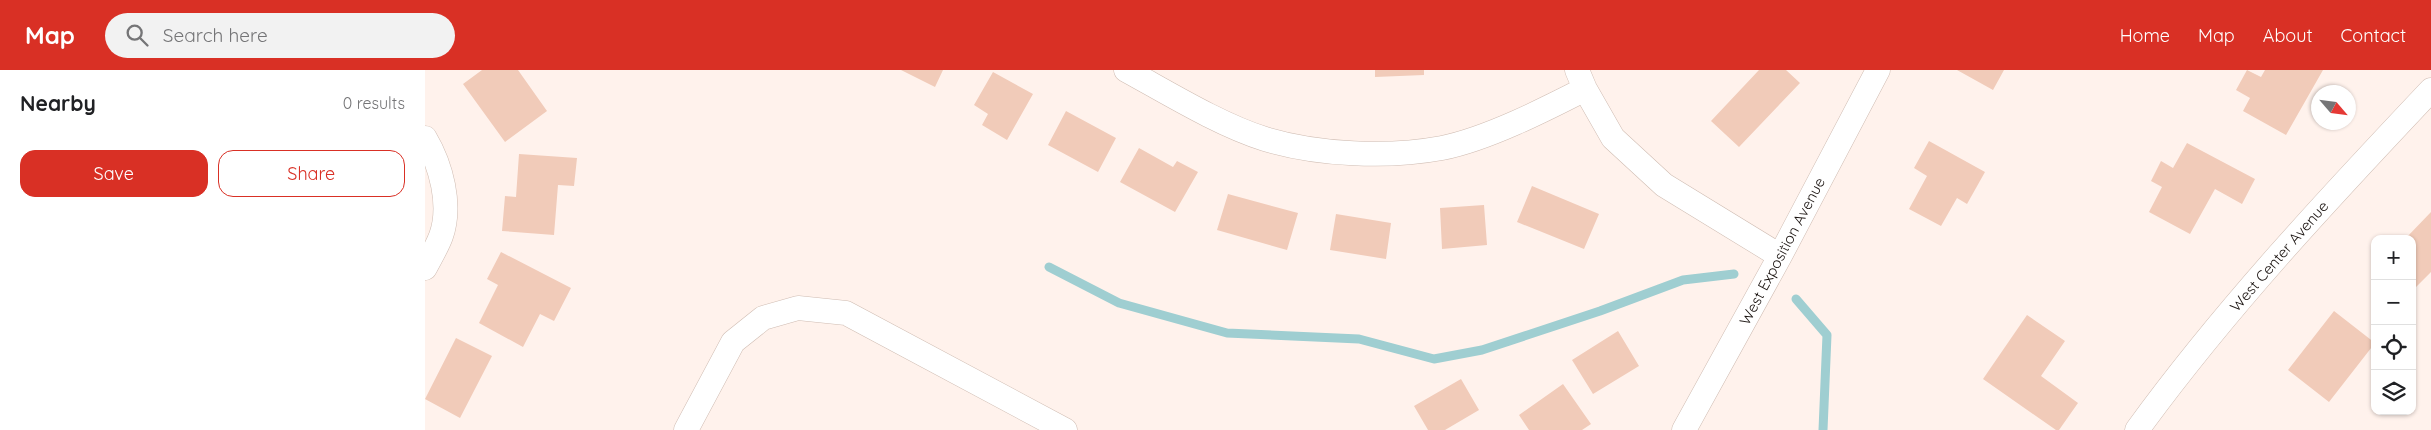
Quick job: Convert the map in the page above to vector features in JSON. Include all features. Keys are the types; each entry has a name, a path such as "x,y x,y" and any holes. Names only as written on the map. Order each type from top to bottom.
{"street":[{"path":"1126,70 1205,113 1264,139 1307,148 1359,154 1449,145 1481,136 1561,101 1581,79 1613,138 1664,185 1780,256"},
{"name":"West Exposition Avenue","path":"1684,430 1780,256 1878,70"},
{"name":"West Center Avenue","path":"2137,430 2175,378 2242,296 2338,188 2431,90"},
{"path":"425,138 434,154 446,210 441,236 425,268"},
{"path":"686,430 733,342 763,318 798,308 846,313 1065,430"}],"building":[{"path":"482,70 518,70 547,111 505,142 463,84"},
{"path":"901,70 943,70 935,87"},
{"path":"1375,70 1424,70 1424,75 1375,77"},
{"path":"1759,70 1786,70 1800,83 1739,147 1711,121"},
{"path":"1957,70 2004,70 1993,90"},
{"path":"2247,70 2261,77 2265,70 2323,70 2314,85 2311,85 2311,91 2286,135 2243,111 2250,98 2236,90"},
{"path":"993,72 1033,94 1007,140 982,125 988,114 974,105"},
{"path":"1066,111 1116,138 1098,172 1048,145"},
{"path":"1929,141 1985,172 1967,204 1957,198 1941,226 1909,209 1927,176 1914,168"},
{"path":"2187,143 2255,179 2242,204 2215,189 2190,234 2149,212 2162,187 2151,181 2161,161 2173,168"},
{"path":"1139,148 1173,167 1177,161 1198,172 1175,212 1120,182"},
{"path":"519,154 577,158 574,186 558,185 554,235 502,231 505,196 516,197"},
{"path":"1532,186 1599,214 1584,249 1517,222"},
{"path":"1228,194 1298,213 1287,250 1217,230"},
{"path":"1484,205 1487,245 1442,249 1440,208"},
{"path":"2431,212 2431,272 2416,287 2416,235 2409,235"},
{"path":"1336,214 1391,223 1386,259 1330,250"},
{"path":"501,252 571,288 554,321 540,314 523,347 479,323 498,285 487,279"},
{"path":"2334,311 2371,340 2371,348 2329,402 2288,370"},
{"path":"2027,315 2065,341 2041,376 2078,403 2059,430 2056,430 1983,379"},
{"path":"1618,331 1639,366 1593,394 1572,360"},
{"path":"456,338 492,356 460,418 425,399"},
{"path":"1461,379 1479,410 1445,430 1428,430 1414,406"},
{"path":"1563,384 1591,424 1582,430 1529,430 1519,415"}],"waterway":[{"path":"1049,267 1119,303 1227,333 1359,339 1434,359 1482,350 1600,311 1683,280 1734,274"},
{"path":"1796,299 1827,335 1823,430"}]}
